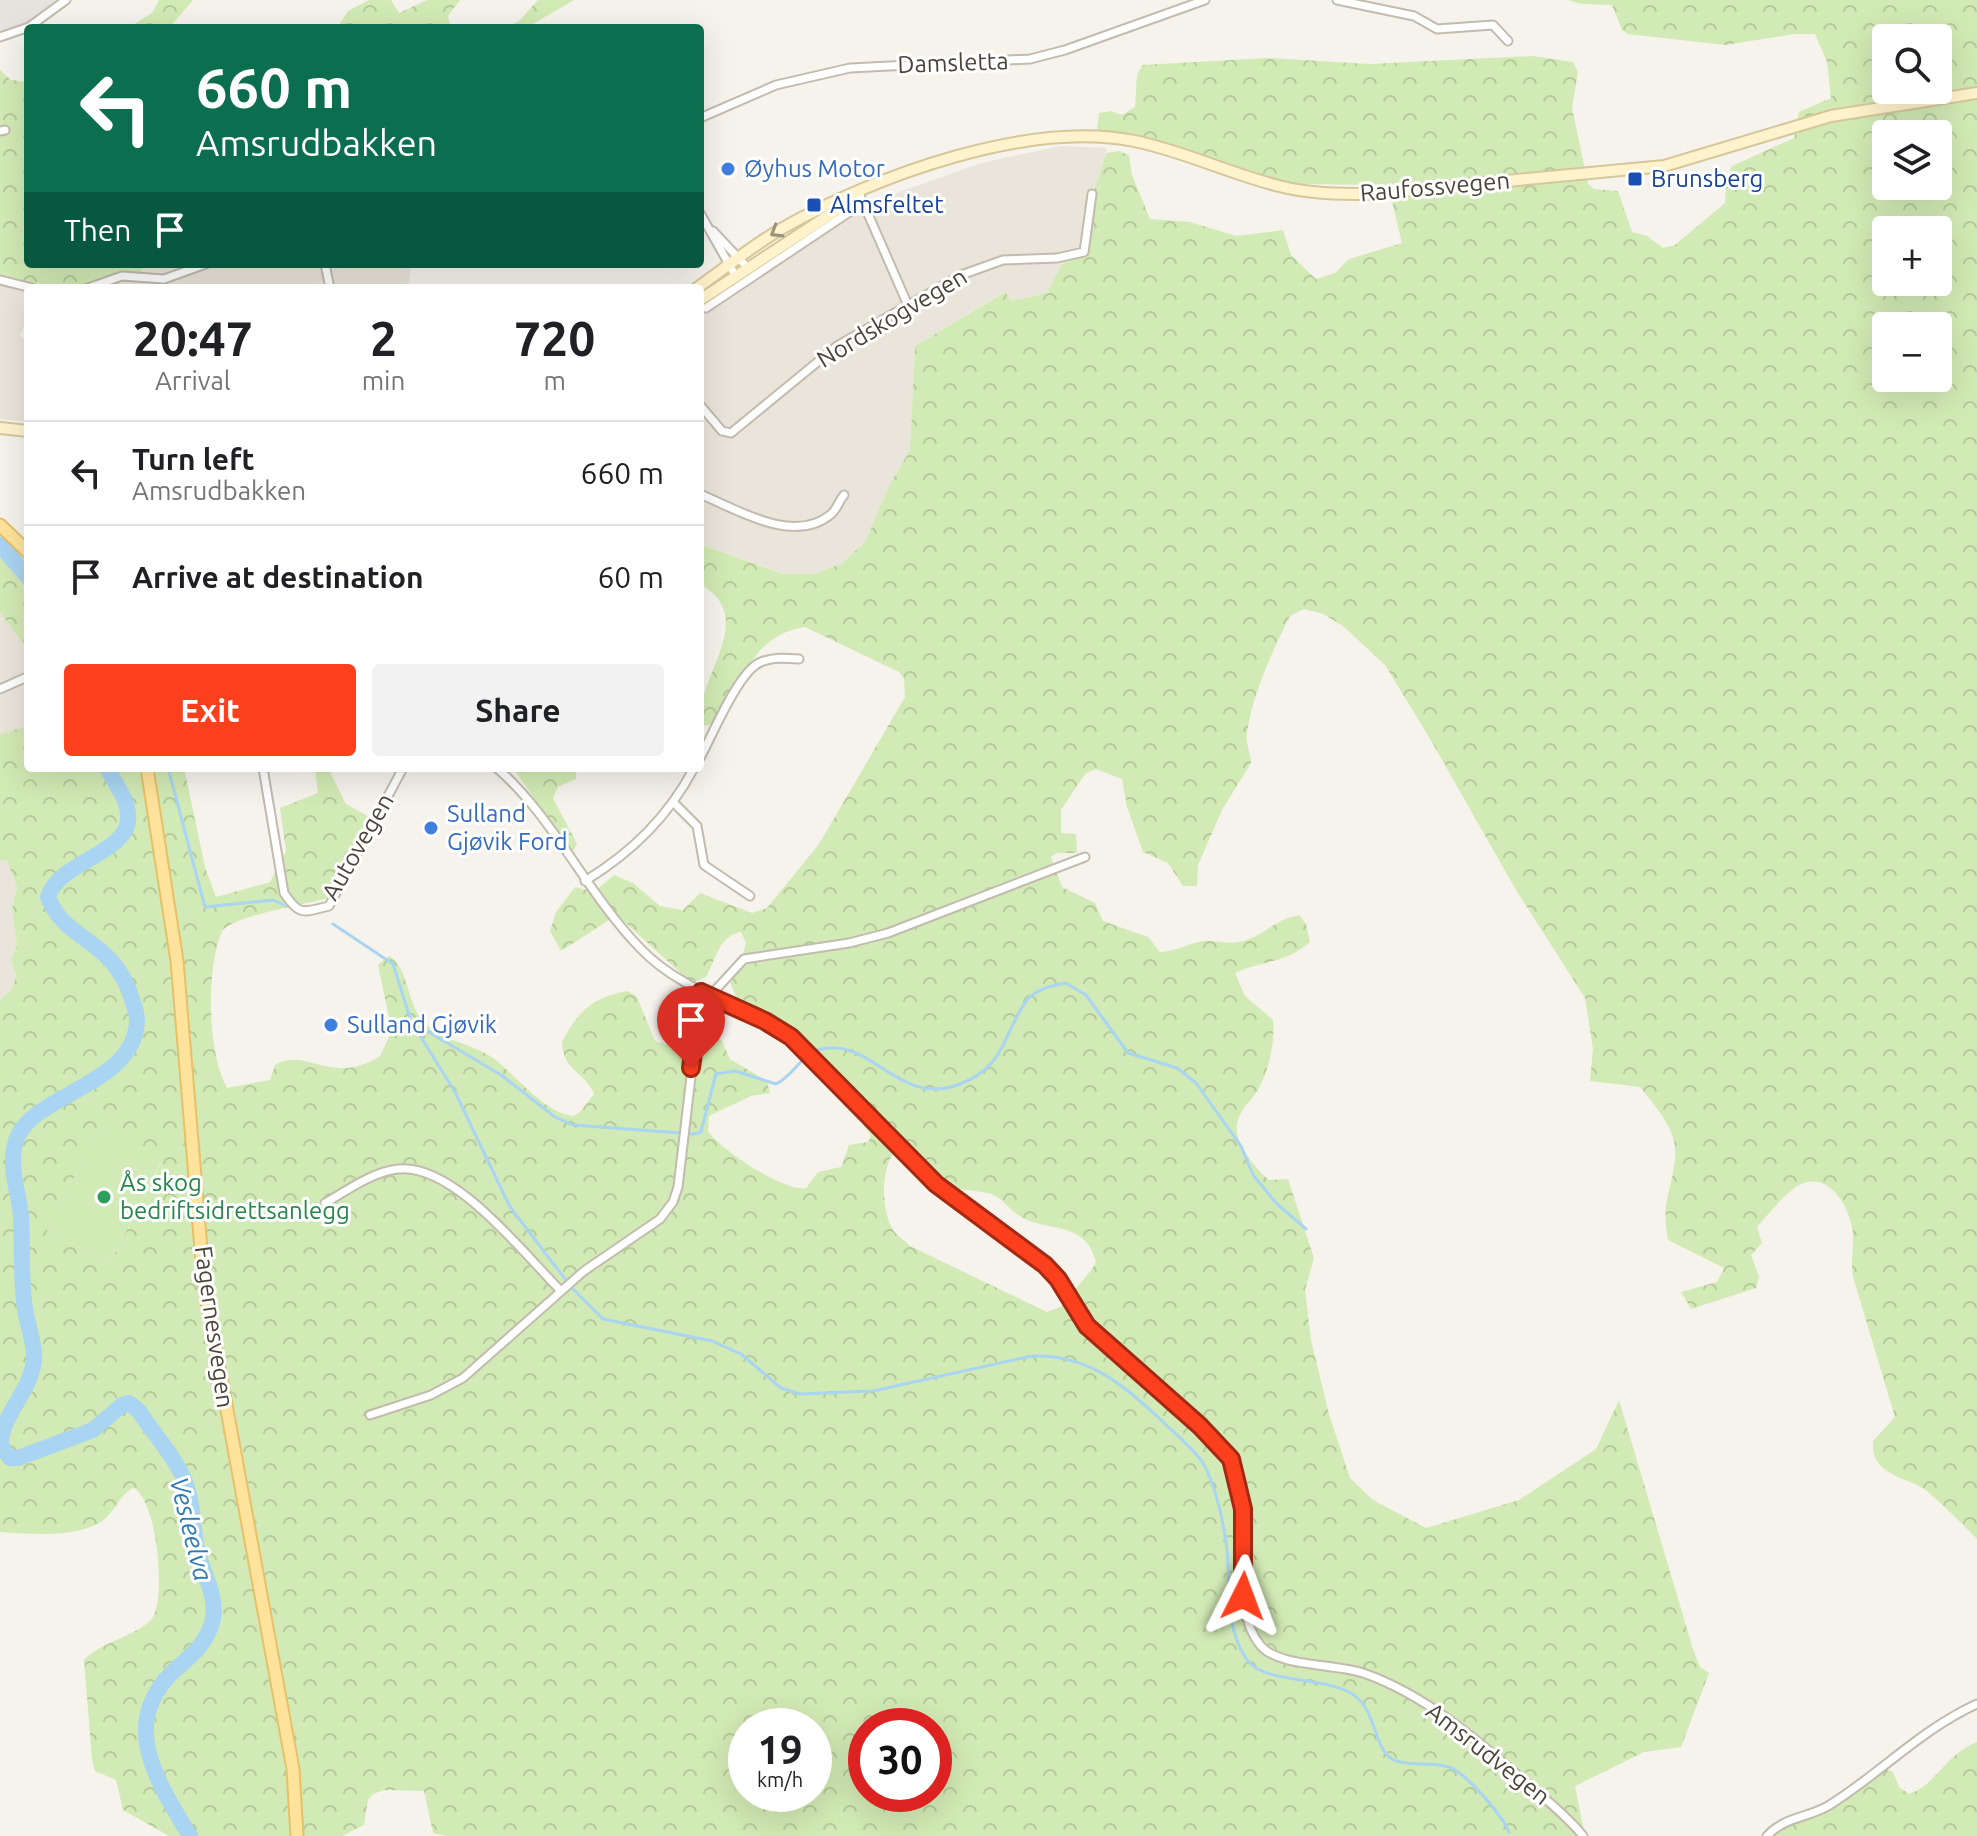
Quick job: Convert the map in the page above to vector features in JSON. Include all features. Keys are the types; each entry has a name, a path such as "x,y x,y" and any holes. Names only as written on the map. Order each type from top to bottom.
{"main road":[{"name":"Raufossvegen","path":"704,303 735,275 826,214 897,178 1012,144 1093,136 1154,145 1295,190 1346,194 1406,191 1664,166 1831,116 1977,93"},
{"name":"Raufossvegen","path":"702,284 739,256 790,224 860,197"},
{"path":"0,428 24,431"},
{"path":"0,525 24,548"},
{"name":"Fagernesvegen","path":"148,772 177,961 204,1285 293,1769 297,1836"}],"street":[{"path":"33,24 66,0"},
{"name":"Damsletta","path":"704,116 776,85 850,68 1030,59 1065,50 1205,0"},
{"path":"1337,0 1414,16 1437,29 1493,25 1508,41"},
{"path":"0,37 24,29"},
{"name":"Nordskogvegen","path":"704,410 722,431 736,430 837,346 907,303 989,263 1068,257 1084,252 1092,194"},
{"path":"704,303 860,197 907,303"},
{"path":"704,219 735,275"},
{"path":"712,230 747,267"},
{"path":"99,284 122,276 164,279 195,268"},
{"path":"0,280 24,286"},
{"path":"704,496 746,514 790,526 810,525 826,518 844,495"},
{"path":"704,751 743,679 758,663 778,658 799,659"},
{"path":"0,689 24,678"},
{"name":"Autovegen","path":"264,772 284,893 295,909 302,912 329,906 401,772"},
{"name":"Amsrudvegen","path":"501,772 539,815 585,881 642,951 709,997 765,1021 800,1045 936,1184 1045,1265 1058,1279 1087,1326 1227,1453 1236,1471 1243,1509 1244,1608 1250,1628 1264,1649 1288,1660 1365,1673 1430,1708 1500,1757 1560,1810 1583,1836"},
{"path":"585,881 639,844 673,802 692,772"},
{"path":"673,802 697,826 704,865 750,896"},
{"path":"709,997 744,959 849,943 888,933 1085,857"},
{"path":"370,1415 431,1395 463,1378 612,1249 660,1219 673,1202 678,1187 701,992"},
{"path":"325,1203 387,1171 409,1169 430,1172 459,1189 561,1291"},
{"path":"1767,1836 1783,1823 1831,1804 1922,1734 1977,1704"}],"shaded area":[{"path":"0,0 74,0 24,24 0,39"},
{"path":"1060,146 1107,148 1093,194 1081,254 1061,265 1047,293 1011,301 1004,292 915,346 910,450 890,484 865,542 841,564 814,574 784,574 704,545 704,313 855,212 880,199 981,163"},
{"path":"143,268 410,268 409,284 103,284 140,275"},
{"path":"0,280 24,284 24,327 19,335 24,338 24,422 0,419"},
{"path":"0,612 24,645 24,727 0,734"},
{"path":"0,860 7,861 17,887 12,909 17,945 11,960 16,975 13,987 0,1001"}],"green space":[{"path":"159,0 193,0 172,24 134,24 152,13"},
{"path":"369,0 391,0 399,13 427,0 460,0 448,16 450,24 340,24 348,11"},
{"path":"538,0 574,0 533,24 513,24"},
{"path":"1568,0 1977,0 1977,1539 1927,1491 1891,1474 1877,1461 1873,1441 1895,1417 1853,1277 1853,1239 1849,1216 1831,1189 1813,1182 1803,1184 1783,1198 1757,1227 1762,1243 1751,1255 1759,1277 1756,1288 1691,1309 1681,1292 1717,1282 1724,1268 1668,1240 1666,1206 1675,1149 1665,1120 1640,1087 1590,1081 1593,1049 1585,998 1516,890 1429,737 1385,665 1343,626 1323,614 1304,609 1290,616 1264,673 1247,733 1251,763 1222,810 1198,865 1197,886 1183,886 1168,863 1143,852 1127,807 1122,779 1096,769 1085,774 1061,810 1061,833 1076,834 1077,853 1057,853 1051,857 1062,887 1095,903 1103,921 1148,937 1160,952 1204,941 1241,942 1299,915 1306,924 1310,942 1301,949 1235,973 1245,996 1273,1020 1267,1070 1258,1090 1239,1117 1237,1135 1245,1152 1269,1180 1288,1179 1314,1258 1305,1290 1311,1340 1329,1414 1350,1478 1373,1500 1426,1528 1519,1500 1596,1449 1619,1400 1693,1649 1700,1667 1709,1673 1681,1747 1644,1752 1575,1786 1585,1836 446,1836 433,1833 424,1791 384,1790 373,1794 368,1800 364,1825 342,1836 169,1836 123,1810 116,1780 95,1771 92,1760 84,1660 100,1648 140,1629 153,1617 157,1606 159,1570 148,1509 141,1495 133,1488 104,1520 88,1528 51,1534 0,1532 0,1001 13,987 16,975 11,960 17,945 12,909 17,887 7,861 0,860 0,734 24,727 24,772 185,772 205,867 216,897 270,882 286,851 280,808 318,793 315,772 330,772 346,804 373,819 335,896 257,915 229,925 222,931 213,966 211,1010 216,1053 227,1088 270,1080 275,1065 286,1060 348,1068 363,1065 380,1056 392,1031 378,965 389,956 399,966 415,1009 426,1025 484,1052 541,1101 573,1116 594,1094 566,1060 562,1042 588,1007 605,997 628,991 637,997 655,1041 670,1046 705,1031 722,1041 730,1059 767,1081 770,1093 751,1096 709,1116 708,1131 725,1148 769,1177 796,1188 806,1188 818,1172 841,1167 849,1145 868,1142 871,1136 846,1099 843,1076 794,1034 738,1002 728,977 742,958 746,943 741,932 727,938 706,977 696,981 685,977 617,915 561,951 550,931 556,912 575,887 594,892 614,875 633,883 660,906 683,910 700,893 752,913 767,908 819,844 905,697 904,678 899,672 805,627 786,632 770,641 748,666 713,724 704,726 704,697 725,632 725,614 717,598 704,587 704,545 783,574 813,574 841,564 865,542 890,484 910,450 915,346 1005,292 1011,301 1047,293 1061,265 1081,254 1093,194 1106,153 1119,151 1129,155 1132,175 1150,219 1190,222 1236,236 1283,230 1291,255 1316,279 1335,273 1349,259 1402,243 1389,189 1382,185 1293,184 1222,164 1180,147 1097,130 1099,113 1111,111 1122,115 1135,107 1137,76 1142,65 1268,58 1369,64 1533,56 1573,62 1578,72 1572,108 1588,184 1594,189 1618,191 1632,232 1647,236 1663,248 1675,245 1725,203 1727,177 1732,166 1794,138 1799,112 1831,98 1827,62 1815,34 1795,34 1725,45 1628,34 1622,30 1612,5 1581,4","holes":["98,1130 161,1163 110,1263 47,1231","898,1149 919,1160 948,1185 991,1194 1031,1222 1064,1229 1084,1239 1096,1262 1092,1269 1062,1306 1047,1312 910,1246 892,1228 884,1198 888,1164"]},
{"path":"0,70 11,80 24,82 24,268 143,268 140,275 97,284 24,284 24,287 0,280"},
{"path":"0,534 24,558 24,645 0,612"},
{"path":"516,772 576,772 576,779 558,787 553,798 577,844 572,853"},
{"name":"Ås skog bedriftsidrettsanlegg","path":"98,1130 161,1162 110,1263 47,1231"},
{"path":"1977,1742 1977,1836 1774,1836 1767,1827 1830,1802 1878,1767 1893,1772 1899,1787 1909,1794 1927,1783 1957,1754"}],"waterway":[{"name":"Vesleelva","path":"0,545 24,572"},
{"name":"Vesleelva","path":"109,772 125,802 128,814 126,827 108,848 65,874 48,897 65,923 101,951 123,977 137,1020 133,1041 121,1059 105,1073 30,1120 16,1141 13,1170 21,1217 23,1291 34,1356 29,1380 6,1423 1,1446 10,1458 18,1458 93,1430 122,1405 129,1403 139,1411 183,1477 198,1554 212,1594 213,1619 200,1646 159,1688 149,1709 146,1730 148,1751 155,1772 190,1836"},
{"path":"169,772 205,907 273,900 284,905"},
{"path":"333,924 393,964 411,1021 455,1092 510,1207 572,1288 603,1319 712,1341 741,1354 781,1388 800,1394 873,1391 1032,1356 1069,1360 1101,1373 1130,1392 1158,1417 1206,1468 1225,1535 1234,1630 1247,1660 1266,1673 1349,1692 1365,1708 1387,1754 1400,1762 1442,1765 1456,1771 1483,1795 1509,1832"},
{"path":"415,1028 422,1028 501,1075 555,1117 573,1125 694,1134 701,1132 716,1074 735,1071 776,1084 818,1050 837,1048 854,1052 919,1087 938,1089 960,1084 975,1077 996,1058 1030,996 1045,988 1066,983 1086,995 1128,1053 1177,1068 1196,1083 1241,1146 1253,1175 1276,1203 1306,1229"}],"place":[{"name":"Øyhus Motor","path":"728,169"},
{"name":"Brunsberg","path":"1635,179"},
{"name":"Almsfeltet","path":"814,205"},
{"name":"Sulland Gjøvik Ford","path":"431,828"},
{"name":"Sulland Gjøvik","path":"331,1025"},
{"name":"Ås skog bedriftsidrettsanlegg","path":"104,1197"}],"route":[{"path":"691,1068 701,992 765,1021 800,1045 936,1184 1045,1265 1058,1279 1087,1326 1200,1426 1231,1459 1243,1509 1243,1596"}]}
